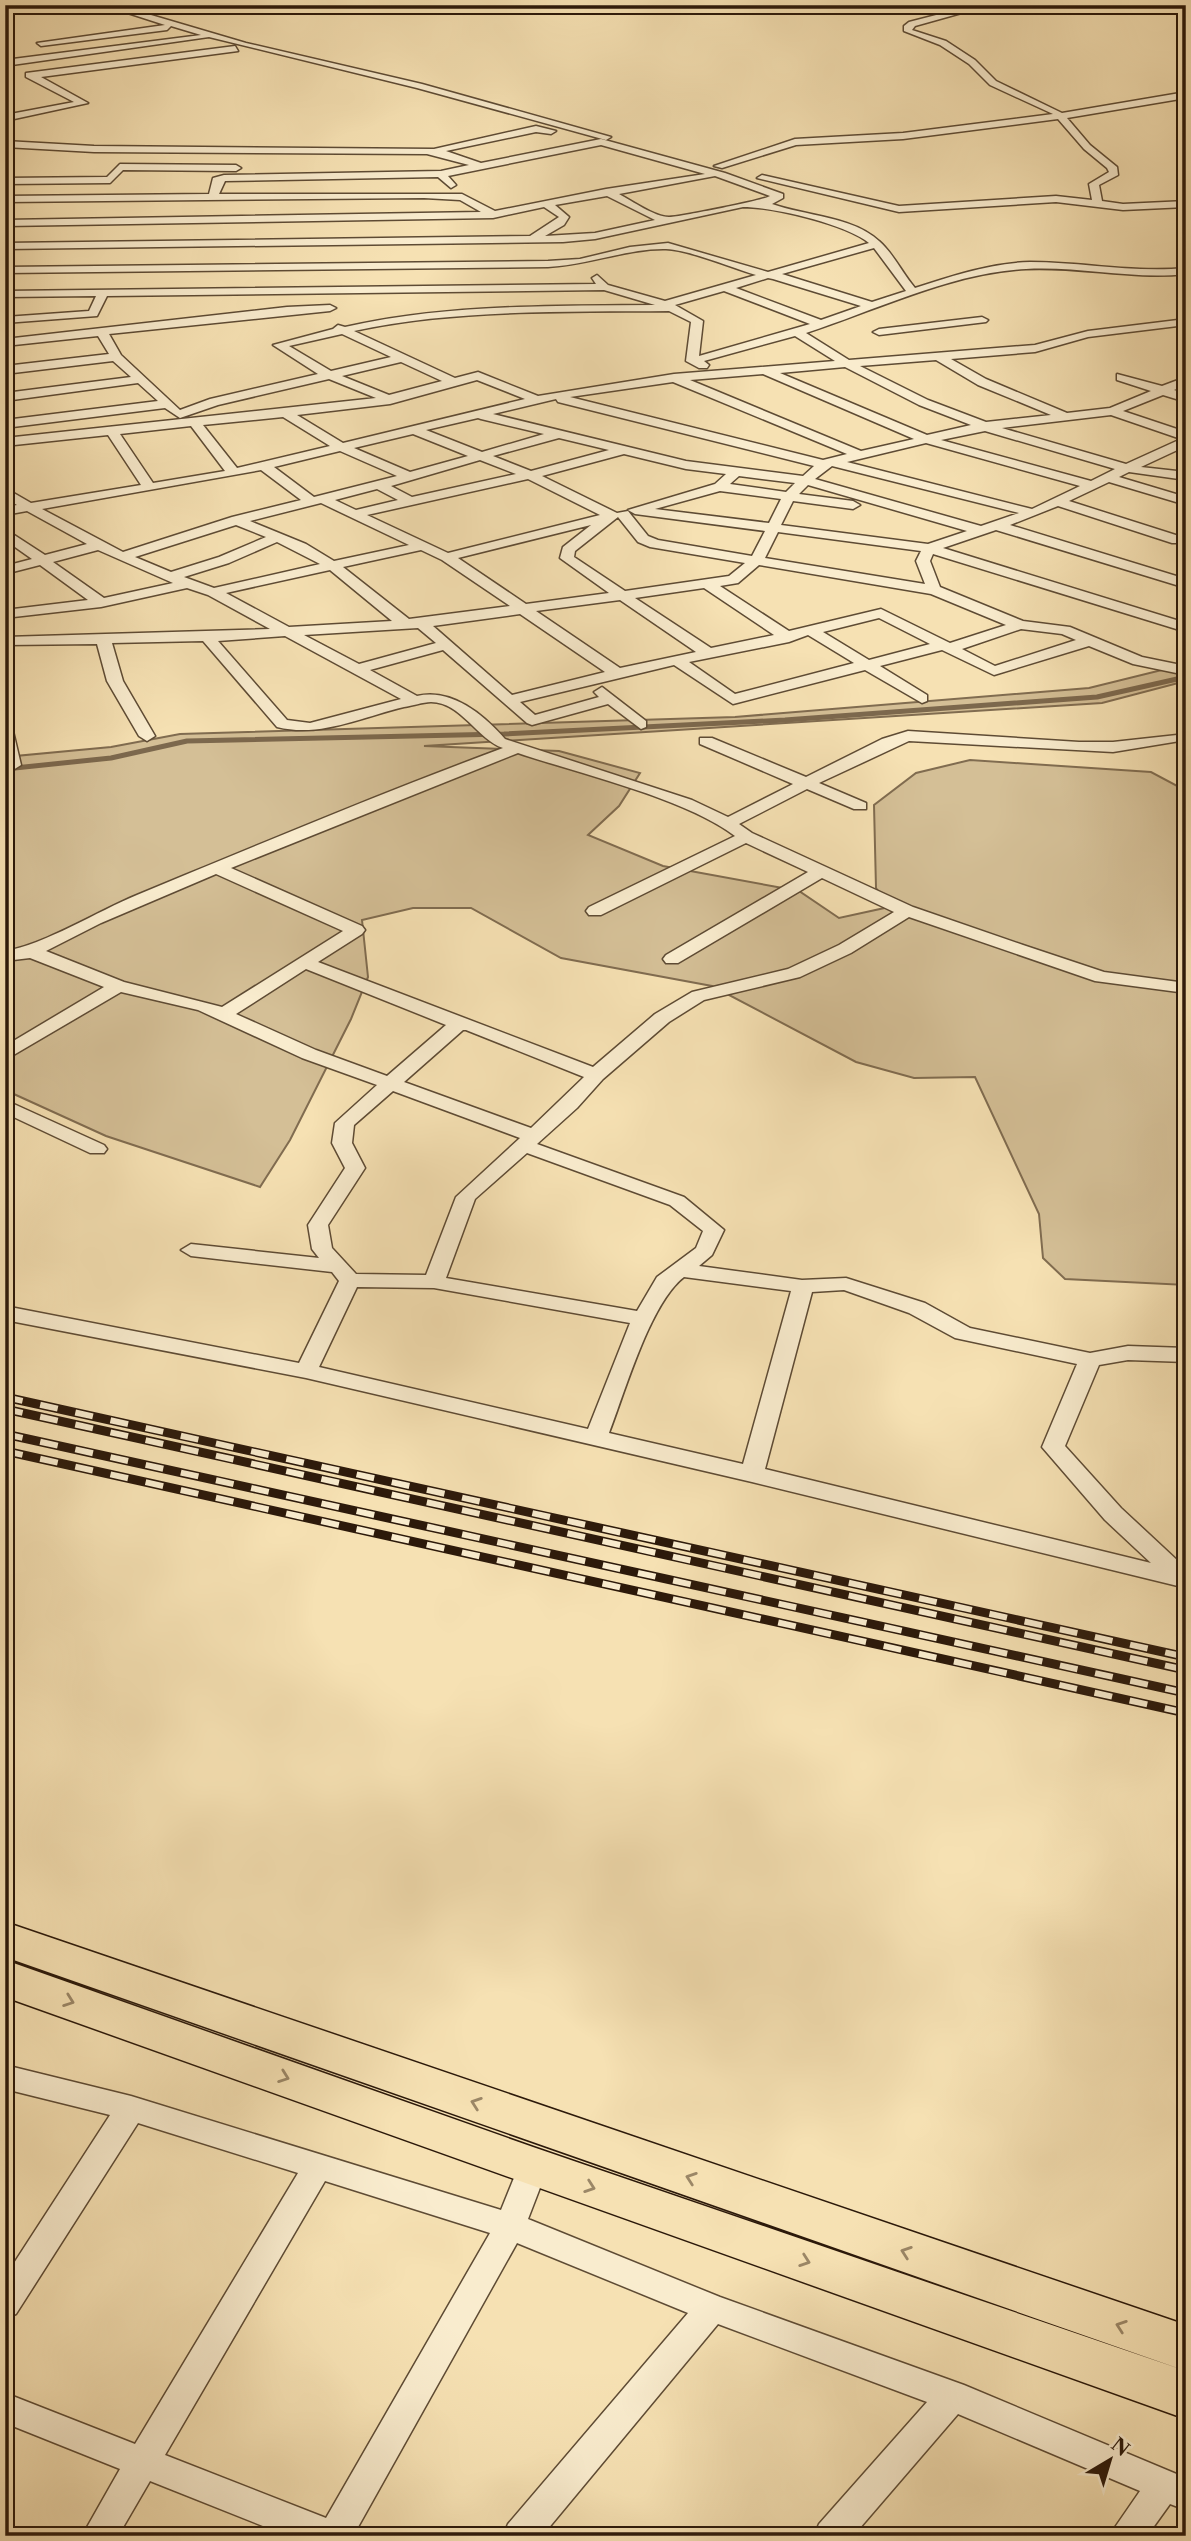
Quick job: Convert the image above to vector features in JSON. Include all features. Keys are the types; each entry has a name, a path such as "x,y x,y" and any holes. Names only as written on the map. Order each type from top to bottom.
{"highway":[{"path":"5,1939 1186,2348"},
{"path":"5,1978 533,2167 1186,2395"}],"street":[{"path":"107,5 244,45 419,86 720,171 779,194 777,198 763,204"},
{"path":"986,5 912,23 908,26 908,31 954,49 993,83 1062,116 1080,140 1112,167 1114,173 1094,184 1098,205"},
{"path":"32,44 167,27"},
{"path":"5,63 205,37"},
{"path":"30,76 235,48"},
{"path":"5,63 83,103 5,118"},
{"path":"5,223 493,215 720,171 798,142 903,136 1062,116 1186,95"},
{"path":"430,152 536,130 601,142 889,208 1056,199 1125,208 1186,204"},
{"path":"213,197 217,180 245,177 441,174 601,142"},
{"path":"5,145 54,147 48,158 86,158 91,156 94,149 430,152 451,155 480,166"},
{"path":"153,292 169,222 193,150"},
{"path":"375,242 379,151"},
{"path":"5,174 110,180 120,167 181,183 213,197 462,197"},
{"path":"5,199 181,183 242,169 245,177"},
{"path":"441,174 462,197 493,215 509,229 512,240"},
{"path":"5,181 64,177"},
{"path":"606,192 662,219"},
{"path":"276,219 279,197"},
{"path":"5,246 563,239 743,204 763,204 857,232 889,256 899,277 913,292"},
{"path":"531,240 560,223 564,217 561,212 545,205"},
{"path":"604,233 608,242 630,250"},
{"path":"563,239 586,261 604,287"},
{"path":"390,400 331,375 279,345 388,320 670,306 876,244"},
{"path":"5,270 548,264 586,261 630,250 671,246 872,306 946,281 1013,267 1138,273 1186,271"},
{"path":"1138,273 1186,283"},
{"path":"5,343 103,333 190,306 329,290 604,287 625,290 670,306 697,321 692,361"},
{"path":"726,288 820,324"},
{"path":"329,290 333,325 398,359 453,382"},
{"path":"5,294 153,292 190,306 330,308"},
{"path":"5,320 93,314 103,293"},
{"path":"865,323 872,306"},
{"path":"692,361 820,324 982,320"},
{"path":"5,512 234,473 554,396 674,378 1035,348 1088,334 1186,322"},
{"path":"865,323 914,358"},
{"path":"797,332 841,363 870,379 979,427 1127,470 1186,476"},
{"path":"103,333 116,357 185,419 234,473"},
{"path":"938,356 982,382 1067,416"},
{"path":"5,370 116,357"},
{"path":"185,419 214,402 398,359"},
{"path":"692,361 725,374"},
{"path":"764,370 925,439 1094,486"},
{"path":"9,438 111,430 185,419 287,414 390,400 480,376 536,399"},
{"path":"1121,377 1186,398"},
{"path":"674,378 860,455"},
{"path":"5,397 142,379"},
{"path":"5,640 208,637 421,623 733,580 757,561 789,496 804,480 827,463 979,427 1112,411 1186,381"},
{"path":"554,396 720,441 827,463 1033,513"},
{"path":"5,424 167,404"},
{"path":"141,407 153,425"},
{"path":"1112,411 1186,439"},
{"path":"287,414 341,447 408,475"},
{"path":"478,414 693,467 804,480 983,531"},
{"path":"111,430 149,487"},
{"path":"414,430 623,514 773,528 929,548 1186,628"},
{"path":"124,556 237,520 379,485 559,434"},
{"path":"934,590 923,561 929,548 998,526 1059,502 1186,439"},
{"path":"354,514 530,475 622,450"},
{"path":"264,466 316,500 354,514 447,557 615,673"},
{"path":"720,487 735,472"},
{"path":"1110,478 1186,501"},
{"path":"379,485 408,500"},
{"path":"447,557 720,487 932,516"},
{"path":"5,492 100,545 170,577 213,592 414,700"},
{"path":"1059,502 1177,540"},
{"path":"623,514 643,539 655,544 689,552 934,590 1020,625 1065,630 1138,661 1186,671"},
{"path":"623,514 568,550 567,558 709,654"},
{"path":"237,520 334,566 404,623"},
{"path":"998,526 1186,584"},
{"path":"5,533 100,603"},
{"path":"170,577 224,560 276,537"},
{"path":"5,570 100,545"},
{"path":"213,592 421,545"},
{"path":"5,614 100,603 186,583"},
{"path":"707,584 789,638"},
{"path":"510,700 587,679 789,638 881,613 994,671 1091,640"},
{"path":"421,623 532,720 611,699"},
{"path":"677,660 733,699 946,647 1020,625"},
{"path":"813,632 922,698"},
{"path":"103,637 115,681 147,736"},
{"path":"208,637 282,724 294,728 311,728 414,700 442,698 488,729 499,742 686,803 728,823 746,837 907,911 1101,977 1186,988"},
{"path":"359,669 446,645"},
{"path":"587,679 641,724"},
{"path":"5,731 13,765"},
{"path":"728,823 888,742 908,736 1106,747 1152,744 1180,737"},
{"path":"706,741 860,806"},
{"path":"5,956 32,953 66,932 216,868 421,784 516,749"},
{"path":"595,911 746,837"},
{"path":"216,868 356,930 225,1013"},
{"path":"672,959 820,872"},
{"path":"434,1282 466,1197 530,1142 596,1075 662,1018 698,996 794,973 845,949 907,911"},
{"path":"32,953 118,986 225,1013 254,1031 309,1055 391,1083 677,1202 714,1230 705,1251 664,1282 643,1319 596,1439"},
{"path":"306,963 596,1075"},
{"path":"5,1054 118,986"},
{"path":"345,1274 321,1249 318,1225 355,1168 342,1143 345,1123 459,1024"},
{"path":"5,1106 97,1149"},
{"path":"191,1250 345,1274 434,1282 643,1319"},
{"path":"682,1270 802,1286 846,1284 917,1308 963,1332 1090,1360 1128,1353 1186,1354"},
{"path":"306,1371 345,1274"},
{"path":"752,1474 800,1303 802,1286"},
{"path":"5,1314 306,1371 1174,1571"},
{"path":"1090,1360 1053,1447 1113,1514 1174,1571"},
{"path":"5,2077 131,2108 510,2226 712,2308 953,2396 1175,2490 1126,2536"},
{"path":"11,2286 131,2108"},
{"path":"99,2536 318,2166"},
{"path":"5,2408 332,2536 510,2226 533,2167"},
{"path":"520,2536 712,2308"},
{"path":"831,2536 953,2396"}],"shaded area":[{"path":"1186,664 1186,681 1102,703 424,746 559,751 640,773 619,806 588,835 663,866 799,891 839,918 889,907 876,888 874,805 916,773 970,760 1151,772 1183,789 1186,793 1186,1285 1065,1279 1043,1258 1039,1214 975,1077 914,1078 856,1062 712,986 561,958 471,908 413,908 362,920 368,977 351,1019 290,1140 260,1187 106,1136 5,1090 5,757 111,747 180,734 735,717 1089,688"}],"waterway":[{"path":"5,769 111,758 187,741 504,734 785,720 1097,697 1186,677"}],"railway":[{"path":"5,1397 1186,1657"},
{"path":"5,1409 1186,1670"},
{"path":"5,1434 1186,1693"},
{"path":"5,1451 1186,1713"}]}
